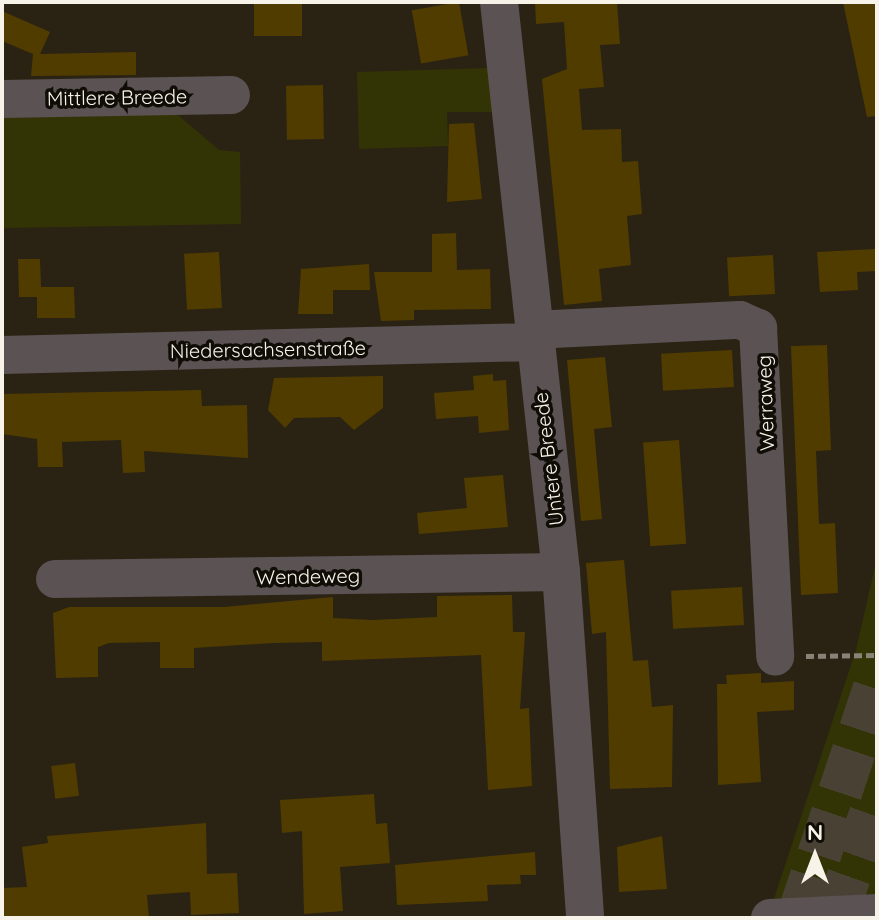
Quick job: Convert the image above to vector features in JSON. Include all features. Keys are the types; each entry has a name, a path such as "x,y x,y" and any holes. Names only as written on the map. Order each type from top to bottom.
{"street":[{"name":"Untere Breede","path":"499,2 561,572 585,918"},
{"name":"Mittlere Breede","path":"2,99 231,95"},
{"name":"Werraweg","path":"533,336 740,320 758,328 775,657"},
{"name":"Niedersachsenstraße","path":"2,355 533,336"},
{"name":"Wendeweg","path":"55,579 561,572"},
{"path":"770,918 877,913"}],"path":[{"path":"775,657 877,655"}],"shaded area":[{"path":"491,68 492,112 447,112 448,146 359,149 357,72"},
{"path":"172,110 219,150 240,152 241,224 2,228 2,113"},
{"path":"877,558 877,894 774,899 856,650"}],"building":[{"path":"254,2 302,2 302,36 254,36"},
{"path":"459,2 468,55 421,64 412,10"},
{"path":"535,2 617,2 620,44 600,45 604,87 579,89 582,130 621,129 622,162 638,161 642,214 627,216 631,265 599,269 602,301 564,305 542,79 567,69 564,22 536,24"},
{"path":"843,2 877,2 877,116 867,117"},
{"path":"2,11 50,32 40,54 136,52 136,75 31,76 33,54 2,41"},
{"path":"323,85 324,139 287,140 286,86"},
{"path":"474,123 482,199 447,202 449,124"},
{"path":"456,233 457,270 490,269 491,309 414,310 414,320 381,321 374,272 432,272 432,234"},
{"path":"875,249 876,271 857,272 858,290 820,292 817,252"},
{"path":"219,252 222,308 187,310 184,254"},
{"path":"773,255 775,294 729,296 727,257"},
{"path":"18,259 40,259 41,287 74,287 75,318 37,318 37,297 19,297"},
{"path":"369,264 370,290 333,290 333,314 298,314 301,269"},
{"path":"827,345 831,450 816,451 819,524 835,523 838,593 801,595 791,346"},
{"path":"732,350 734,387 663,391 661,354"},
{"path":"605,357 612,427 594,429 602,519 581,521 567,360"},
{"path":"493,374 493,381 506,380 509,430 479,433 478,416 436,419 434,393 474,390 473,376"},
{"path":"383,376 383,408 354,430 340,417 294,418 285,428 268,410 274,378"},
{"path":"201,390 202,406 247,405 248,458 144,451 145,472 123,473 121,440 62,442 63,467 38,467 37,439 2,434 2,394"},
{"path":"679,440 686,544 650,546 643,443"},
{"path":"503,475 508,527 419,534 417,513 467,508 464,478"},
{"path":"624,560 633,661 648,660 652,707 673,705 672,787 610,789 606,632 592,634 586,563"},
{"path":"742,587 744,625 673,629 671,591"},
{"path":"512,595 513,632 525,632 520,709 529,708 532,786 488,790 481,655 322,661 322,642 273,643 194,648 194,668 160,668 160,642 109,643 98,647 98,677 56,678 53,613 69,607 224,607 333,597 333,618 372,620 437,617 437,596"},
{"path":"761,673 761,683 794,681 794,710 757,712 761,782 718,785 717,684 727,684 726,675"},
{"path":"75,763 79,796 55,799 51,766"},
{"path":"374,794 376,824 387,823 390,863 340,867 343,911 304,914 302,831 282,833 280,800"},
{"path":"206,823 207,874 237,873 239,913 191,915 190,892 147,895 149,918 2,918 2,888 27,887 22,847 48,843 47,836"},
{"path":"662,836 667,889 619,892 617,847"},
{"path":"535,852 536,875 520,875 521,884 487,885 488,901 397,905 395,865"}],"tunnel":[{"path":"798,918 877,682"},
{"path":"834,918 877,798"}]}
